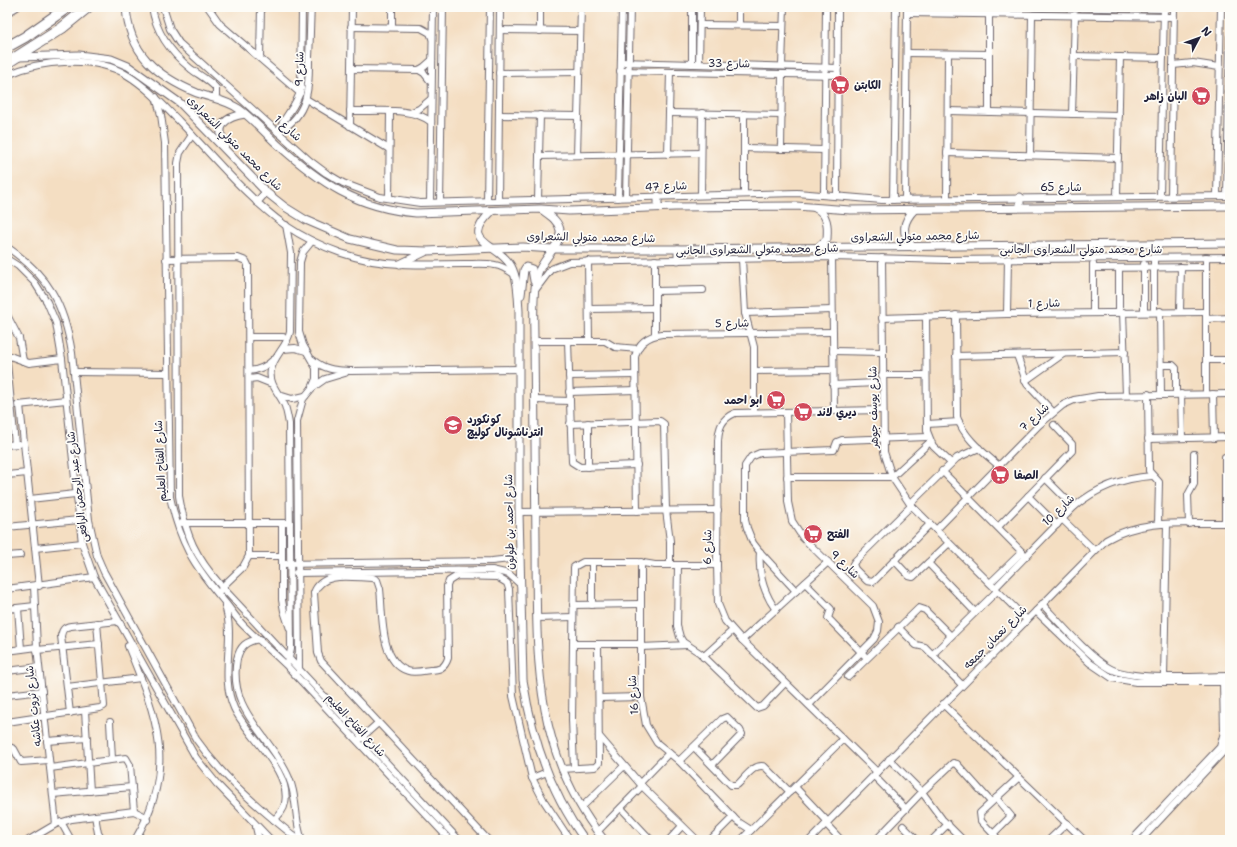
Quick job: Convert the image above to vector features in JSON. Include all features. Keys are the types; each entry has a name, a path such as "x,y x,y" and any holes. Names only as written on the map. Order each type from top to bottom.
{"highway":[{"path":"7,48 68,7"},
{"path":"7,63 62,28 88,7"}],"street":[{"path":"7,13 17,7"},
{"name":"شارع محمد متولي الشعراوى","path":"126,7 130,31 137,50 151,66 182,86 233,105 245,114 303,168 320,180 357,201 386,209 410,212 541,209 569,211 658,207 814,207 850,210 1020,207 1230,206"},
{"path":"152,7 159,31 167,45 177,57 216,88 216,95 213,98 211,97"},
{"name":"شارع 1","path":"163,7 170,29 180,43 278,132 326,173 362,191 389,198 440,202"},
{"path":"208,7 220,24 300,93"},
{"path":"260,58 261,7"},
{"name":"شارع 9","path":"278,132 282,120 295,104 300,93 302,7"},
{"name":"شارع 9","path":"278,132 293,121 306,99 309,82 311,7"},
{"path":"350,126 352,7"},
{"path":"392,7 392,27"},
{"path":"430,202 433,7"},
{"path":"440,202 443,7"},
{"path":"487,201 490,7"},
{"path":"498,201 500,7"},
{"path":"540,7 540,30"},
{"path":"577,155 581,7"},
{"path":"618,198 622,7"},
{"path":"626,197 630,7"},
{"path":"692,7 692,64"},
{"path":"699,64 700,7"},
{"path":"739,26 740,7"},
{"path":"782,66 784,7"},
{"path":"824,194 826,7"},
{"path":"837,196 838,7"},
{"path":"893,200 896,7"},
{"path":"1034,7 1174,8 1170,196"},
{"path":"1042,7 1042,15"},
{"path":"1217,196 1221,7"},
{"path":"1160,196 1164,8"},
{"path":"905,200 907,10 989,14 1173,17"},
{"path":"989,14 989,112"},
{"path":"1030,155 1032,15"},
{"path":"1072,114 1075,15"},
{"path":"421,28 433,20"},
{"path":"700,25 783,26"},
{"path":"351,27 421,28 430,34 432,38"},
{"path":"500,30 580,31"},
{"path":"1228,196 1230,37"},
{"path":"907,53 989,54"},
{"name":"شارع محمد متولي الشعراوى","path":"18,57 65,54 102,57 120,62 180,103 266,192 306,220 350,239 397,250 427,251 523,247 553,249 678,249 1230,243"},
{"path":"947,198 948,54"},
{"path":"1074,56 1163,58"},
{"path":"1117,196 1120,57"},
{"path":"351,69 419,70 424,68 432,60"},
{"name":"شارع 33","path":"621,62 838,68"},
{"path":"7,75 18,70 48,64 80,63 101,65 126,74 156,97 257,202 286,225 312,241 359,259 400,264 495,265 514,274"},
{"path":"1173,65 1193,63 1219,67"},
{"path":"419,70 432,82"},
{"name":"شارع 33","path":"620,71 838,75"},
{"path":"500,73 579,72"},
{"path":"668,154 670,72"},
{"path":"781,149 782,74"},
{"name":"شارع الفتاح العليم","path":"156,97 164,129 168,477 175,523 192,560 243,625 260,639 287,666 298,673"},
{"path":"412,112 419,109 431,98"},
{"path":"306,99 389,149"},
{"path":"350,111 412,112 425,117 431,122"},
{"path":"948,111 1118,115"},
{"path":"389,198 390,112"},
{"path":"669,113 782,115"},
{"path":"701,195 702,113"},
{"path":"231,155 220,136 221,128 226,120 233,116 245,114"},
{"path":"744,114 744,194"},
{"path":"499,115 578,116"},
{"path":"538,200 540,115"},
{"name":"شارع الفتاح العليم","path":"192,135 183,148 178,163 180,496 184,524 196,552 206,568 289,659 298,673 450,840"},
{"path":"744,148 824,150"},
{"path":"539,156 701,153"},
{"path":"947,153 1118,158"},
{"path":"824,176 837,176"},
{"path":"893,184 904,184"},
{"path":"257,202 266,192"},
{"name":"شارع 47","path":"440,202 744,194 824,194 893,200"},
{"path":"658,196 658,207"},
{"name":"شارع 65","path":"893,200 1020,197 1228,196"},
{"path":"1020,197 1020,207"},
{"path":"814,207 822,211 828,226 827,239 823,244 815,248"},
{"path":"541,209 552,217 558,225 559,240 540,267 536,289 534,341 538,670 547,725 562,769 582,807 597,832 604,840"},
{"path":"913,247 905,235 904,228 906,221 915,209"},
{"name":"شارع احمد بن طولون","path":"492,211 482,222 479,228 479,236 482,242 504,257 514,274 519,311 519,512 523,680 534,735 547,772 566,811 586,840"},
{"path":"166,214 178,214"},
{"path":"249,371 259,370 267,366 283,349 289,338 291,325 291,253 286,225"},
{"path":"298,673 299,573 297,421 306,396 312,388 316,378 316,368 306,351 301,338 299,325 300,262 303,252 312,241"},
{"name":"شارع عبد الرحمن الرافعى","path":"7,247 25,260 44,279 58,302 68,327 88,513 92,538 99,561 173,698 205,751 248,799 301,840"},
{"path":"678,249 678,260"},
{"path":"400,264 427,251"},
{"path":"832,257 834,411"},
{"name":"شارع محمد متولي الشعراوى الجانبى","path":"536,289 547,274 557,265 569,262 588,261 832,257 1008,259 1230,257"},
{"path":"1206,257 1206,394"},
{"path":"166,259 238,258 246,261 249,270 249,556 243,566 222,587 221,598 228,614 227,680 231,700 240,719 276,767 283,785 286,802 284,808 274,820"},
{"name":"شارع يوسف جوهر","path":"882,258 883,439 886,462 892,477 911,504 1027,620"},
{"path":"1144,258 1144,311"},
{"path":"1154,258 1161,365 1161,394"},
{"name":"شارع عبد الرحمن الرافعى","path":"7,259 18,266 35,283 47,302 56,323 62,359 78,517 82,543 94,577 187,744 206,771 271,840"},
{"path":"742,259 745,313 754,347 754,412"},
{"path":"1007,314 1008,259"},
{"path":"1093,259 1093,312"},
{"path":"637,511 635,375 638,349 644,340 655,335 655,260"},
{"path":"588,261 589,341"},
{"path":"519,311 524,270 526,267 530,267 533,270 536,289"},
{"path":"1180,311 1181,267"},
{"path":"1093,268 1206,267"},
{"path":"1119,268 1125,352 1126,395"},
{"path":"655,291 702,290"},
{"path":"589,309 655,308"},
{"path":"745,313 832,310"},
{"name":"شارع 1","path":"882,318 1144,311 1206,312"},
{"path":"7,315 19,338 23,362"},
{"path":"956,315 956,412 964,431 979,448 999,466"},
{"path":"926,316 927,424 929,439 951,463"},
{"path":"1206,319 1230,318"},
{"name":"شارع 5","path":"655,335 751,332 833,332"},
{"path":"249,337 283,337"},
{"path":"534,341 605,341 616,348 638,349"},
{"path":"568,341 572,462 577,467 637,465"},
{"path":"283,349 295,348 306,351"},
{"path":"833,351 882,352"},
{"path":"956,356 1125,352"},
{"path":"1025,381 1064,354"},
{"path":"7,355 29,363 62,359"},
{"path":"1017,355 1025,381 1053,412"},
{"path":"274,359 270,371 272,384 287,412 289,424 291,631 287,666"},
{"path":"312,359 324,368 350,371 519,369"},
{"path":"1206,360 1230,360"},
{"path":"7,363 15,444"},
{"path":"1161,365 1173,365 1176,368 1182,438"},
{"path":"754,371 833,370"},
{"path":"312,388 325,380 350,371"},
{"path":"74,372 167,373"},
{"path":"882,375 926,374"},
{"path":"569,376 635,375"},
{"path":"249,378 257,378 272,384"},
{"path":"833,384 876,383"},
{"path":"570,392 636,390"},
{"path":"1148,394 1148,471 1156,478 1158,482 1158,524"},
{"name":"شارع 7","path":"936,530 1053,412 1063,405 1086,397 1148,394 1230,394"},
{"path":"1213,394 1214,438"},
{"path":"279,395 292,399 306,396"},
{"path":"12,406 66,400"},
{"path":"535,400 570,401"},
{"name":"شارع ثروت عكاشه","path":"20,405 35,548 37,649 53,794 59,823"},
{"name":"شارع 6","path":"882,410 735,413 724,420 720,425 718,441 717,565 720,610 724,621 843,739 906,809"},
{"name":"شارع 9","path":"786,412 788,502 792,521 804,538 873,606 877,614 879,627 877,635 862,652 808,705"},
{"path":"570,424 660,421 665,426 666,510 670,541 670,565"},
{"path":"927,424 959,422"},
{"path":"588,424 588,467"},
{"path":"998,527 1072,448 1072,444 1054,425"},
{"path":"1148,439 1230,437"},
{"path":"796,591 760,552 750,536 745,520 745,466 747,461 755,454 833,451 836,449 840,440 929,439"},
{"path":"787,477 892,477 929,439"},
{"path":"7,445 24,443"},
{"path":"930,524 871,582 853,566 854,561 942,471 964,454 979,448"},
{"path":"1189,524 1188,496 1194,484 1194,454"},
{"path":"1225,457 1227,523"},
{"path":"942,471 1024,554 990,583"},
{"path":"7,475 27,473"},
{"name":"شارع 10","path":"932,655 976,612 996,590 1024,554 1057,525 1074,507 1104,486 1122,480 1152,476"},
{"path":"1045,478 1074,507"},
{"path":"30,499 75,494"},
{"path":"1028,496 1057,525"},
{"path":"519,512 718,510"},
{"path":"7,527 33,525 78,517 88,513"},
{"path":"1062,519 1094,550"},
{"path":"175,523 290,523"},
{"path":"282,523 284,611 291,631"},
{"name":"شارع نعمان جمعه","path":"810,840 1036,611 1094,550 1106,540 1119,532 1133,527 1158,524 1227,523"},
{"path":"1164,678 1167,524"},
{"path":"35,548 82,543"},
{"path":"894,560 912,577 949,543"},
{"path":"282,564 492,561 510,559 520,551"},
{"path":"760,552 759,562 762,582 765,592 776,610"},
{"path":"7,556 20,555"},
{"path":"249,556 282,556"},
{"path":"574,768 572,720 573,570 581,563 592,562 641,562 652,565 717,565"},
{"path":"592,562 592,605"},
{"name":"شارع 16","path":"641,562 641,697 644,718 649,731 657,743 679,762 733,818 751,830"},
{"path":"742,640 828,562"},
{"path":"928,563 976,612"},
{"path":"678,565 678,632 683,642 703,657 757,708 764,706 785,683"},
{"path":"290,573 492,570 508,574 521,585"},
{"path":"488,840 326,667 319,657 314,593 322,580 329,578 373,578 377,580 380,589 385,642 391,657 396,663 410,671 441,668 446,663 448,658 447,586 449,581 457,576 497,577 507,583 509,589 513,696 532,778 570,840"},
{"path":"7,589 94,577"},
{"path":"805,583 831,609 828,618 867,658"},
{"path":"573,605 641,604"},
{"path":"1042,604 1095,657 1111,669 1130,675 1228,682"},
{"path":"7,609 35,606"},
{"path":"18,608 21,649"},
{"path":"848,677 917,609 922,608 951,636"},
{"path":"1036,611 1090,663 1104,674 1128,682 1164,678 1230,676"},
{"path":"537,618 573,617"},
{"path":"70,713 62,648 62,631 66,627 118,621"},
{"name":"شارع عبد الرحمن الرافعى","path":"118,621 152,709 159,737 160,765 156,794 147,820 135,840"},
{"path":"7,722 85,711 104,706 97,623"},
{"path":"898,628 916,645 923,646 962,685"},
{"path":"703,657 732,630"},
{"path":"260,639 250,640 242,646 239,651 235,671 238,694 248,716 285,767 295,796 301,840"},
{"path":"7,651 99,644"},
{"path":"573,644 688,645"},
{"path":"562,769 595,767 599,765 598,644"},
{"path":"7,671 39,667"},
{"path":"67,687 141,678"},
{"path":"1132,840 1220,747 1223,737 1228,682"},
{"path":"1142,840 1224,751 1229,733 1228,682"},
{"path":"7,695 42,691"},
{"path":"599,698 641,697"},
{"path":"943,704 1084,840"},
{"path":"85,711 90,791"},
{"path":"679,762 724,718 728,718 740,730 742,736 712,765"},
{"path":"110,722 112,759"},
{"path":"360,740 378,723"},
{"path":"599,736 641,785 697,840"},
{"path":"47,741 87,738"},
{"path":"741,840 843,739"},
{"name":"شارع الفتاح العليم","path":"360,740 459,840"},
{"path":"7,746 14,749 22,762 49,760"},
{"path":"694,747 731,785 735,786 756,766 763,765 790,792"},
{"path":"597,832 621,808 668,753"},
{"path":"50,768 122,758 129,761 134,811"},
{"path":"889,759 922,792 963,840"},
{"path":"876,840 922,792 953,763 957,764 1011,816 993,834"},
{"path":"582,807 624,766"},
{"path":"532,778 547,772"},
{"path":"999,840 984,825 980,816 982,810 1019,777"},
{"path":"53,794 132,787"},
{"path":"795,787 841,840"},
{"path":"239,807 242,801 248,799"},
{"path":"621,808 651,840"},
{"path":"29,840 59,823 95,816 134,811 144,816 147,820"},
{"path":"95,816 98,833 101,840"},
{"path":"710,840 733,818"},
{"path":"59,823 71,840"},
{"path":"1049,840 1067,823"},
{"path":"255,824 259,840"},
{"path":"932,840 948,824"},
{"path":"669,840 682,826"},
{"path":"903,826 917,840"}],"place":[{"name":"الكابتن","path":"840,85"},
{"name":"البان زاهر","path":"1201,96"},
{"name":"ابو احمد","path":"776,400"},
{"name":"ديري لاند","path":"803,412"},
{"name":"كونكورد انترناشونال كوليج","path":"453,425"},
{"name":"الصفا","path":"1000,475"},
{"name":"الفتح","path":"813,534"}]}
